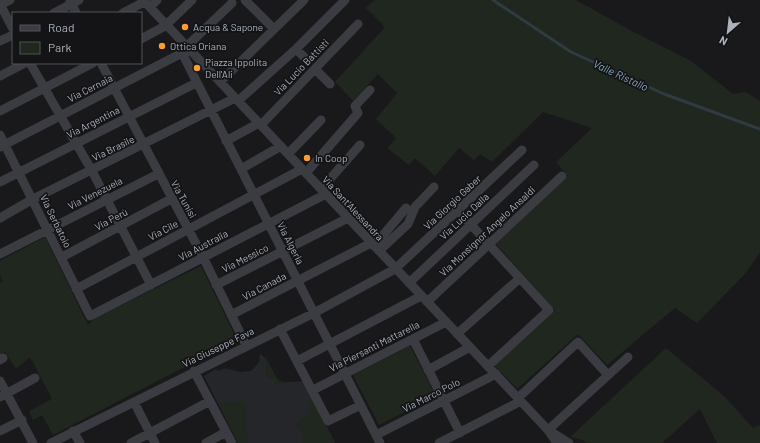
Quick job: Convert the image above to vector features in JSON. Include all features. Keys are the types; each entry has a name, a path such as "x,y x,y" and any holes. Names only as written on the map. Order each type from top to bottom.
{"street":[{"path":"10,0 0,5 12,27"},
{"path":"125,12 145,3 157,0"},
{"path":"142,38 166,26 192,0"},
{"path":"220,82 304,0"},
{"name":"Via Brasile","path":"0,218 33,199 212,110 237,100 296,49 345,0"},
{"path":"56,12 74,1 76,12"},
{"path":"248,1 274,29"},
{"name":"Via Sant'Alessandra","path":"145,3 186,50 220,82 281,146 374,247 548,430"},
{"name":"Via Cernaia","path":"2,146 186,50 232,3"},
{"name":"Via Lucio Battisti","path":"260,124 358,24"},
{"path":"0,41 12,35"},
{"path":"296,49 306,59"},
{"name":"Via Algeria","path":"186,50 196,83 212,110 226,141 255,194 378,439"},
{"path":"0,76 23,64"},
{"path":"31,64 92,171 152,286"},
{"path":"0,111 91,64"},
{"name":"Via Tunisi","path":"102,64 171,200 203,258 246,346"},
{"path":"315,69 330,84"},
{"name":"Via Argentina","path":"0,182 196,83"},
{"path":"304,171 358,113 355,106 370,90"},
{"path":"288,154 321,120"},
{"path":"226,141 260,124"},
{"name":"Via Serbatoio","path":"0,136 2,146 19,172 33,199 90,316"},
{"path":"324,192 360,145"},
{"path":"241,169 281,146"},
{"name":"Via Giorgio Gaber","path":"395,269 455,208 522,150"},
{"name":"Via Lucio Dalla","path":"409,283 534,165"},
{"name":"Via Cile","path":"76,289 255,194 304,171"},
{"name":"Via Venezuela","path":"0,254 158,174"},
{"name":"Via Monsignor Angelo Ansaldi","path":"297,361 330,343 424,299 489,244 562,176"},
{"path":"374,247 408,224 415,207 434,187"},
{"name":"Via Australia","path":"90,316 152,286 269,224 324,192"},
{"name":"Via Perù","path":"62,257 171,200"},
{"path":"374,247 406,208"},
{"path":"455,208 549,310 488,366"},
{"name":"Via Messico","path":"216,285 348,218"},
{"name":"Via Canada","path":"231,315 298,280 374,247"},
{"name":"Via Giuseppe Fava","path":"51,443 314,313 395,269"},
{"path":"457,334 520,278"},
{"name":"Via Piersanti Mattarella","path":"313,390 446,322"},
{"path":"280,329 328,421 361,405"},
{"path":"413,339 460,433"},
{"path":"439,443 519,400 578,342 608,375"},
{"path":"428,370 470,347"},
{"path":"548,430 628,357"},
{"path":"194,371 232,443"},
{"name":"Via Marco Polo","path":"378,439 444,401 496,374"},
{"path":"3,395 35,378"},
{"path":"0,381 3,395 22,420 33,443"},
{"path":"131,443 210,401"},
{"path":"134,402 155,443"},
{"path":"0,431 22,420"},
{"path":"548,430 557,442"},
{"path":"548,430 569,443"},
{"path":"73,431 80,443"},
{"path":"206,443 226,432"}],"shaded area":[{"path":"260,354 266,358 267,378 274,377 275,383 304,381 335,443 238,443 204,376 216,369 218,371 225,368 240,372 251,371 259,362"}],"green space":[{"path":"374,0 576,0 628,29 691,61 733,94 746,92 760,101 760,252 746,273 697,323 675,308 607,365 578,334 517,389 494,365 555,310 496,244 568,176 556,162 592,128 543,112 492,162 480,154 474,160 459,148 435,176 415,158 409,165 387,148 396,138 376,119 397,93 378,74 353,101 335,82 385,27 366,8"},
{"path":"45,237 88,325 95,318 201,266 237,340 53,435 42,415 33,420 29,411 52,399 30,357 16,369 5,352 0,355 0,283 3,281 0,275 0,261"},
{"path":"410,346 436,396 379,425 353,375"},
{"path":"666,348 725,397 753,428 760,425 760,443 717,443 700,409 662,443 587,443 580,439 570,437"},
{"path":"266,358 278,380 286,383 274,384 274,377 267,378"},
{"path":"313,399 335,443 302,443 302,436 304,433 295,425 308,414"},
{"path":"245,402 247,443 238,443 218,403"}],"waterway":[{"name":"Valle Ristallo","path":"493,0 571,52 664,94 760,129"}],"place":[{"name":"Acqua & Sapone","path":"185,27"},
{"name":"Ottica Oriana","path":"162,46"},
{"name":"Piazza Ippolita Dell'Ali","path":"197,68"},
{"name":"In Coop","path":"307,158"}]}
